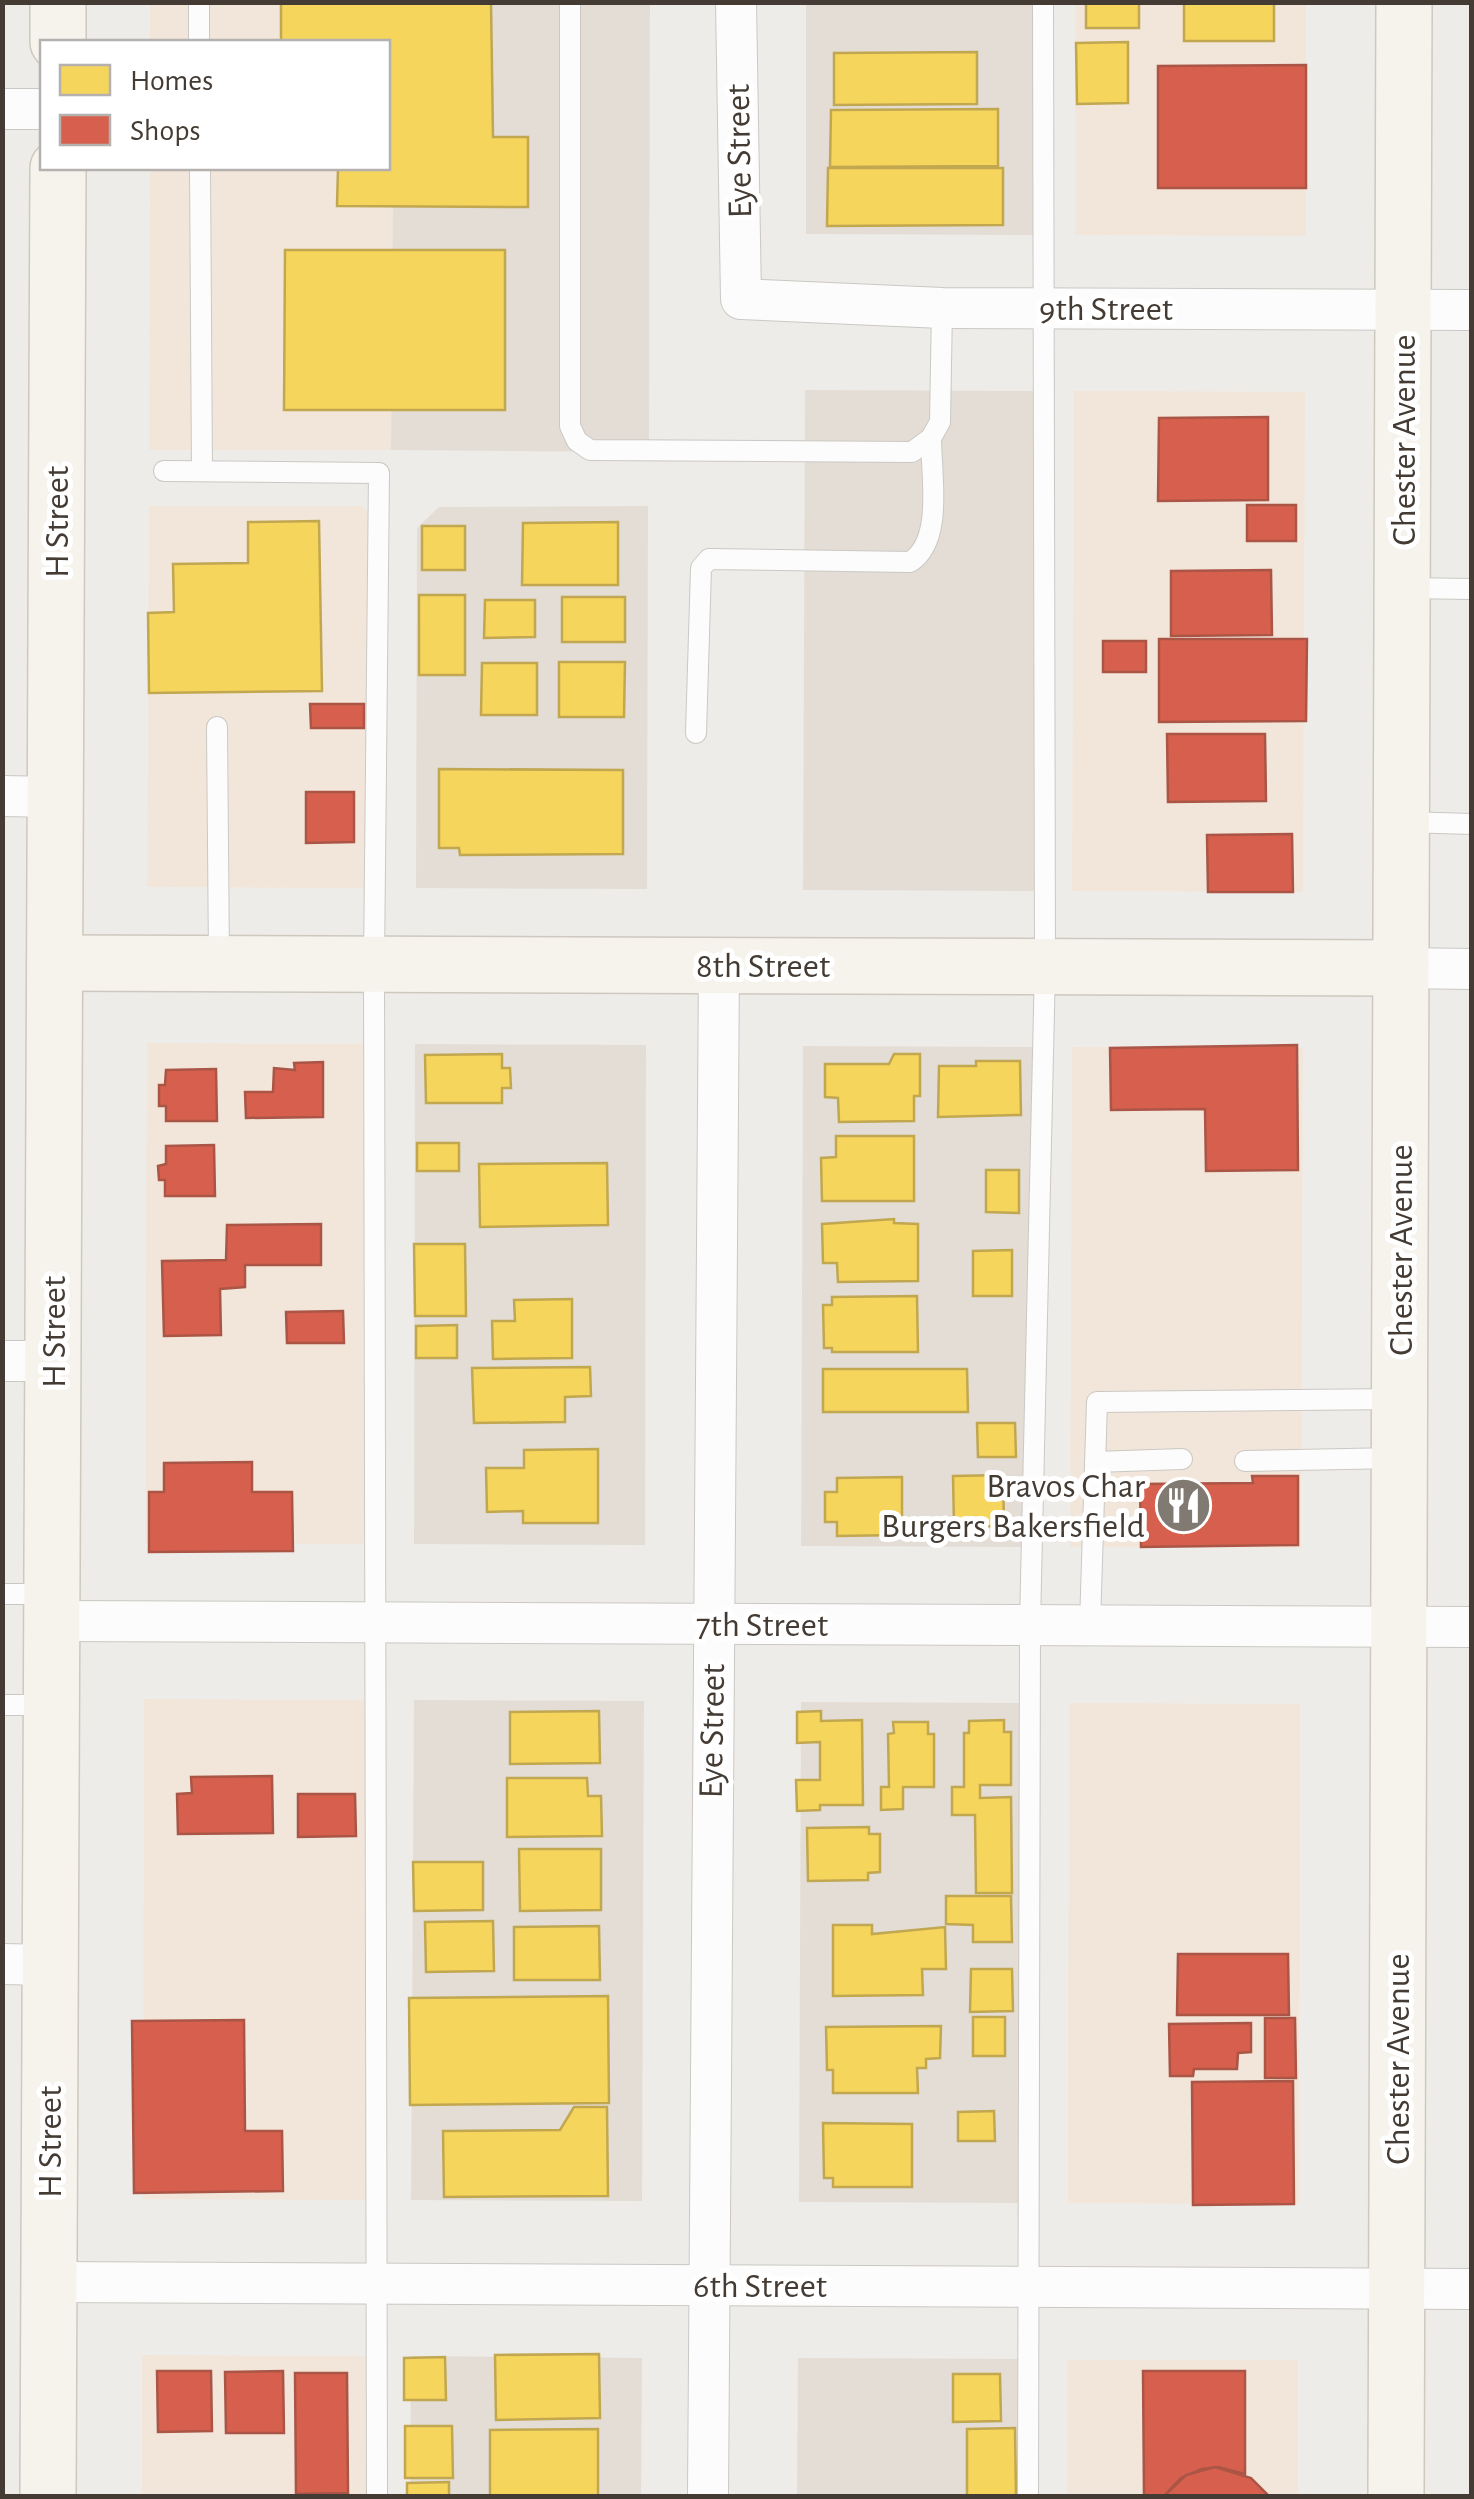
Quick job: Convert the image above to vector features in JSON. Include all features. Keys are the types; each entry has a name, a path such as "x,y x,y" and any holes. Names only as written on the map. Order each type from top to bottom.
{"street":[{"path":"58,2 58,40"},
{"name":"Eye Street","path":"736,2 741,300"},
{"name":"Chester Avenue","path":"1396,2496 1404,2"},
{"path":"2,109 40,109"},
{"name":"H Street","path":"48,2496 49,2282 26,1964 26,1705 35,1603 28,1361 54,963 29,796 58,170"},
{"name":"9th Street","path":"741,300 942,308 1472,310"},
{"name":"8th Street","path":"54,963 1472,969"},
{"name":"Eye Street","path":"708,2496 706,2285 719,965"},
{"name":"7th Street","path":"35,1603 375,1622 1472,1627"},
{"name":"6th Street","path":"49,2282 1472,2288"}],"lane":[{"path":"199,2 200,40"},
{"path":"570,2 570,426 577,442 590,450 912,452 931,438"},
{"path":"1028,2496 1030,1624 1045,966 1043,2"},
{"path":"200,170 202,471"},
{"path":"696,733 701,568 709,559 910,562 922,554 930,539 931,438 941,408 942,308"},
{"path":"164,471 379,473 374,964 377,2496"},
{"path":"1403,588 1472,589"},
{"path":"217,727 220,964"},
{"path":"1402,822 1472,824"},
{"path":"1090,1624 1097,1402 1400,1399"},
{"path":"1244,1460 1399,1458"},
{"path":"1095,1462 1182,1459"}],"shaded area":[{"path":"150,3 394,3 391,450 149,450 150,170 390,170 390,40 150,40"},
{"path":"394,3 650,3 649,452 391,450"},
{"path":"806,3 1037,3 1037,235 806,234"},
{"path":"1075,3 1306,3 1306,236 1075,235"},
{"path":"805,390 1036,391 1034,891 803,890"},
{"path":"1074,391 1305,392 1303,892 1072,891"},
{"path":"149,506 362,506 379,524 378,888 147,887"},
{"path":"648,506 647,889 416,888 417,528 439,507"},
{"path":"147,1043 378,1044 376,1544 145,1543"},
{"path":"415,1044 646,1045 645,1545 414,1544"},
{"path":"803,1046 1034,1047 1032,1547 801,1546"},
{"path":"1072,1047 1303,1048 1301,1548 1070,1547"},
{"path":"144,1699 375,1700 374,2200 143,2199"},
{"path":"414,1700 644,1701 642,2201 411,2200"},
{"path":"801,1702 1032,1703 1030,2203 799,2202"},
{"path":"1069,1703 1300,1704 1299,2204 1068,2203"},
{"path":"142,2355 373,2356 373,2496 142,2496"},
{"path":"411,2356 642,2358 641,2496 410,2496"},
{"path":"798,2358 1029,2359 1029,2496 797,2496"},
{"path":"1067,2360 1298,2360 1298,2496 1067,2496"}],"building: Homes":[{"path":"281,2 491,2 493,137 528,137 528,207 337,206 338,170 390,170 390,40 281,40"},
{"path":"1086,2 1139,2 1139,28 1086,28"},
{"path":"1184,2 1274,2 1274,41 1184,41"},
{"path":"1128,42 1128,103 1077,104 1076,43"},
{"path":"977,52 977,104 834,105 834,53"},
{"path":"998,109 998,166 830,167 831,110"},
{"path":"828,168 1003,168 1003,225 827,226"},
{"path":"285,250 505,250 505,410 284,410"},
{"path":"319,521 322,691 149,693 148,613 174,612 173,564 248,563 248,522"},
{"path":"618,522 618,585 522,585 523,523"},
{"path":"422,526 465,526 465,570 422,570"},
{"path":"419,595 465,595 465,675 419,675"},
{"path":"562,597 625,597 625,642 562,642"},
{"path":"485,600 535,600 535,637 484,638"},
{"path":"559,662 625,662 624,717 559,717"},
{"path":"482,663 537,663 537,715 481,715"},
{"path":"439,769 623,770 623,854 460,855 459,848 439,848"},
{"path":"502,1054 502,1068 510,1068 511,1088 502,1088 502,1103 426,1103 425,1055"},
{"path":"894,1054 920,1054 920,1096 914,1096 914,1121 839,1122 838,1098 825,1097 825,1064 889,1064"},
{"path":"976,1061 1020,1061 1021,1115 938,1117 939,1066 976,1066"},
{"path":"836,1136 914,1136 914,1201 822,1201 821,1158 836,1157"},
{"path":"417,1143 459,1143 459,1171 417,1171"},
{"path":"607,1163 608,1225 480,1227 479,1164"},
{"path":"986,1170 1019,1170 1019,1213 986,1212"},
{"path":"894,1219 894,1223 918,1224 918,1281 838,1282 837,1263 823,1263 822,1224"},
{"path":"414,1244 465,1244 466,1316 415,1316"},
{"path":"1012,1250 1012,1296 973,1296 973,1251"},
{"path":"917,1296 918,1352 832,1352 832,1348 824,1348 823,1305 832,1305 832,1297"},
{"path":"572,1299 572,1358 493,1359 492,1321 515,1321 514,1300"},
{"path":"457,1325 457,1358 416,1358 416,1326"},
{"path":"590,1367 591,1396 565,1397 565,1422 474,1423 472,1368"},
{"path":"823,1369 967,1369 968,1412 823,1412"},
{"path":"977,1423 1015,1423 1016,1457 978,1457"},
{"path":"598,1449 598,1523 523,1523 523,1511 487,1512 486,1468 524,1468 524,1450"},
{"path":"1003,1475 1004,1526 954,1527 953,1476"},
{"path":"902,1477 902,1535 837,1536 837,1522 825,1522 825,1492 837,1492 837,1478"},
{"path":"599,1711 600,1763 510,1764 510,1712"},
{"path":"821,1711 821,1721 862,1720 863,1805 820,1805 820,1810 797,1811 796,1780 820,1780 820,1742 797,1743 797,1712"},
{"path":"1004,1720 1004,1732 1011,1732 1011,1785 980,1785 980,1798 1011,1797 1012,1893 976,1893 975,1815 952,1815 952,1787 964,1787 964,1733 969,1733 969,1721"},
{"path":"893,1722 928,1722 928,1734 934,1734 934,1787 903,1787 903,1809 881,1810 881,1787 889,1787 888,1734 894,1733"},
{"path":"507,1778 587,1778 588,1796 601,1796 602,1836 507,1837"},
{"path":"869,1827 869,1834 880,1834 880,1872 868,1873 868,1880 808,1881 807,1828"},
{"path":"519,1849 601,1849 601,1910 520,1911"},
{"path":"413,1862 483,1862 483,1910 414,1911"},
{"path":"946,1896 1011,1896 1012,1942 973,1942 973,1925 946,1924"},
{"path":"493,1921 494,1971 426,1972 425,1922"},
{"path":"833,1925 872,1925 872,1934 945,1927 946,1969 922,1969 923,1995 833,1996"},
{"path":"599,1926 600,1980 514,1980 514,1927"},
{"path":"971,1969 1012,1969 1013,2011 970,2012"},
{"path":"608,1996 609,2103 410,2105 409,1998"},
{"path":"973,2017 1005,2017 1005,2056 973,2056"},
{"path":"941,2026 940,2058 926,2059 926,2068 917,2068 918,2093 833,2093 833,2070 827,2070 826,2027"},
{"path":"574,2107 607,2107 608,2196 444,2197 443,2131 560,2130"},
{"path":"994,2111 995,2141 958,2141 958,2112"},
{"path":"823,2123 912,2124 912,2187 833,2187 833,2178 824,2178"},
{"path":"599,2354 600,2418 496,2420 495,2355"},
{"path":"445,2357 446,2400 404,2400 404,2358"},
{"path":"953,2374 1000,2374 1001,2421 953,2422"},
{"path":"405,2426 452,2426 453,2478 405,2478"},
{"path":"1015,2428 1016,2496 967,2496 967,2429"},
{"path":"598,2429 598,2496 490,2496 490,2430"},
{"path":"449,2482 449,2496 407,2496 407,2483"}],"building: Shops":[{"path":"1306,65 1306,188 1158,188 1158,66"},
{"path":"1268,417 1268,500 1158,501 1159,418"},
{"path":"1247,505 1296,505 1296,541 1247,541"},
{"path":"1271,570 1272,635 1171,636 1171,571"},
{"path":"1159,639 1307,639 1306,721 1159,722"},
{"path":"1103,641 1146,641 1146,672 1103,672"},
{"path":"310,704 364,704 364,728 311,728"},
{"path":"1167,734 1265,734 1266,801 1168,802"},
{"path":"306,792 354,792 354,842 306,843"},
{"path":"1292,834 1293,892 1208,892 1207,835"},
{"path":"1297,1045 1298,1170 1206,1171 1205,1109 1111,1110 1110,1048"},
{"path":"323,1062 323,1117 246,1118 245,1092 273,1092 274,1068 295,1070 294,1063"},
{"path":"216,1069 217,1121 166,1121 166,1106 159,1106 159,1085 165,1085 166,1070"},
{"path":"214,1145 215,1196 165,1196 165,1180 159,1180 158,1166 166,1164 166,1146"},
{"path":"321,1224 321,1265 245,1265 245,1287 220,1289 221,1335 164,1336 162,1261 226,1260 227,1225"},
{"path":"343,1311 344,1343 287,1343 286,1312"},
{"path":"252,1462 252,1492 292,1492 293,1551 149,1552 149,1492 164,1492 164,1463"},
{"path":"1252,1476 1298,1476 1298,1545 1141,1547 1140,1484 1253,1483"},
{"path":"272,1776 273,1833 178,1834 177,1794 192,1793 191,1777"},
{"path":"298,1794 355,1794 356,1836 298,1837"},
{"path":"1178,1954 1288,1954 1289,2015 1177,2015"},
{"path":"1265,2018 1295,2018 1296,2078 1265,2078"},
{"path":"244,2020 245,2131 282,2131 283,2191 134,2193 132,2021"},
{"path":"1251,2023 1251,2052 1238,2053 1237,2069 1194,2069 1193,2076 1170,2076 1169,2024"},
{"path":"1293,2081 1294,2204 1193,2205 1192,2082"},
{"path":"157,2371 211,2371 212,2431 158,2432"},
{"path":"283,2371 284,2433 226,2433 225,2372"},
{"path":"1143,2371 1245,2371 1245,2474 1218,2467 1202,2469 1181,2478 1164,2496 1144,2496"},
{"path":"295,2373 347,2373 348,2493 296,2494"},
{"path":"1215,2467 1251,2478 1269,2496 1164,2496 1186,2475"}],"place":[{"name":"Bravos Char Burgers Bakersfield","path":"1184,1505"}]}
